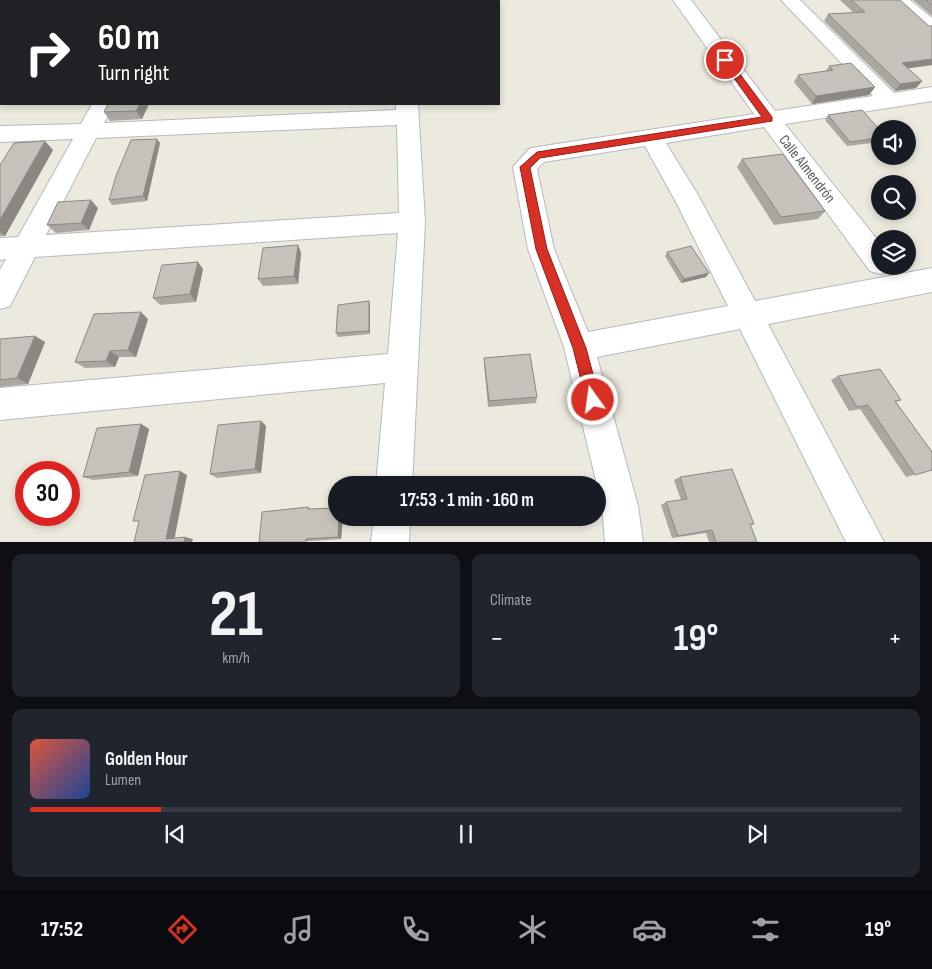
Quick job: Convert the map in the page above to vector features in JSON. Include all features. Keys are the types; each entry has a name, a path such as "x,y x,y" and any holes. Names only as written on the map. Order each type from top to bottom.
{"street":[{"name":"Calle Almendrón","path":"682,0 768,119 871,251"},
{"path":"790,0 890,100"},
{"path":"899,0 932,27"},
{"path":"624,542 620,506 580,348 542,249 525,167 537,155 932,94"},
{"path":"0,297 102,105"},
{"path":"0,134 87,131 407,110 412,222 395,476"},
{"path":"651,137 689,202 866,542"},
{"path":"0,249 412,222"},
{"path":"580,348 748,315 877,275"},
{"path":"904,275 932,280"},
{"path":"0,404 402,367"},
{"path":"390,542 391,526"}],"building":[{"path":"851,0 900,0 929,26 932,26 932,59 902,63 922,81 900,84 828,14 865,12"},
{"path":"851,63 875,87 816,96 798,75 833,70 829,66"},
{"path":"108,105 139,105 136,111 104,112"},
{"path":"862,110 871,120 871,139 850,142 828,115"},
{"path":"157,139 143,196 109,200 116,176 131,140"},
{"path":"45,141 0,220 0,165 14,143"},
{"path":"783,154 825,211 781,217 742,159"},
{"path":"91,200 81,223 47,225 58,202"},
{"path":"298,245 294,276 258,279 263,248"},
{"path":"691,246 709,273 684,279 667,252"},
{"path":"198,262 190,294 153,298 162,265"},
{"path":"369,301 369,331 336,333 338,305"},
{"path":"141,312 128,350 110,351 106,361 75,362 94,314"},
{"path":"35,336 17,378 0,380 0,339"},
{"path":"530,354 537,397 489,401 484,358"},
{"path":"880,369 901,400 895,401 932,452 932,470 915,475 868,405 857,407 838,376"},
{"path":"261,421 255,469 210,474 218,425"},
{"path":"141,424 129,472 83,477 97,428"},
{"path":"732,469 754,524 750,524 757,542 716,542 712,530 678,536 666,502 687,499 680,477"},
{"path":"180,471 166,539 185,537 184,542 134,542 139,521 133,521 145,475"},
{"path":"308,507 308,509 328,508 328,526 339,526 338,537 306,539 306,542 259,542 262,512"}],"route":[{"path":"593,400 580,348 542,249 525,167 537,155 768,119 725,60"}]}
